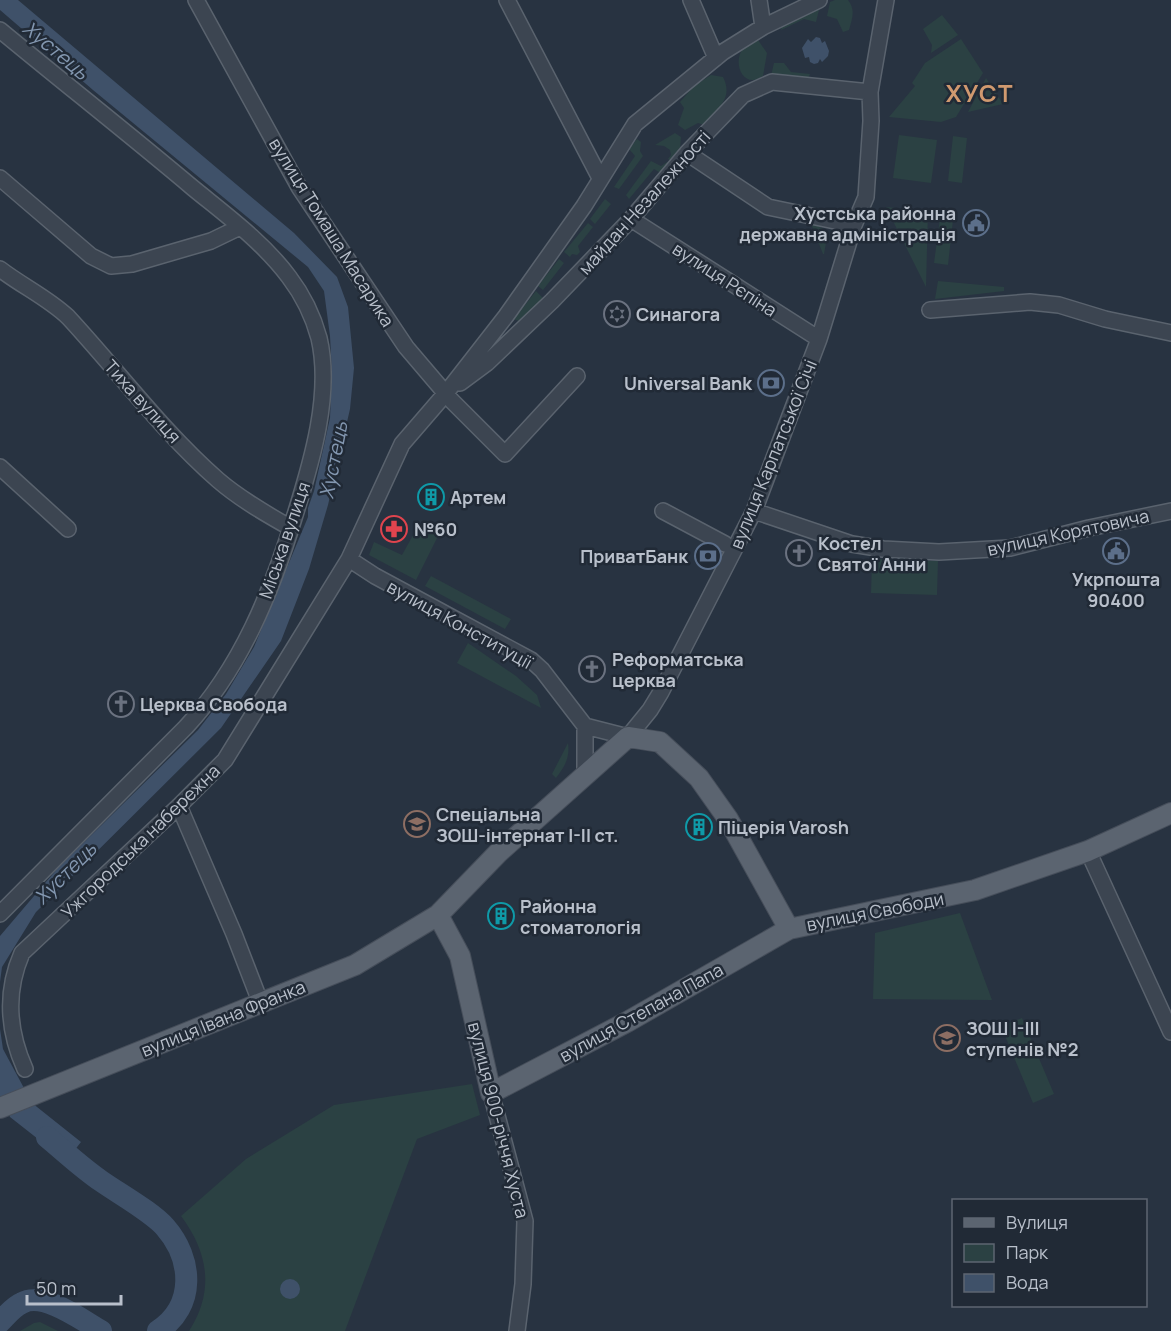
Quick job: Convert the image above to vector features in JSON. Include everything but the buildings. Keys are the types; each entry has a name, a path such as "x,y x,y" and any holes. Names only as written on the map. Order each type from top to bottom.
{"main road":[{"name":"вулиця Карпатської Січі","path":"438,915 498,853 628,737"},
{"name":"вулиця Свободи","path":"628,737 660,742 699,778 728,819 789,929 966,892 1088,851 1171,813"},
{"name":"вулиця Івана Франка","path":"0,1108 355,965 438,915"},
{"name":"вулиця 900-річчя Хуста","path":"438,915 460,956 491,1093"},
{"name":"вулиця Степана Папа","path":"491,1093 627,1022 789,929"}],"street":[{"name":"вулиця Томаша Масарика","path":"196,0 299,187 406,347 446,393 505,454 577,376"},
{"path":"507,0 600,178"},
{"path":"691,0 713,51"},
{"path":"759,0 763,25"},
{"name":"майдан Незалежності","path":"349,559 402,444 446,393 513,307 584,206 635,124 713,51 819,0"},
{"name":"вулиця Карпатської Січі","path":"628,737 656,702 754,511 819,339 854,225 867,197 872,122 870,92 886,0"},
{"name":"Міська вулиця","path":"0,30 256,240 290,278 314,323 322,356 324,380 321,411 291,528 250,633 212,697 131,784 0,914"},
{"name":"майдан Незалежності","path":"446,393 487,363 552,301 632,219 687,153 742,95 771,82 870,92"},
{"path":"687,153 768,207 854,225"},
{"path":"0,178 91,256 111,266 132,264 211,241 240,227"},
{"name":"вулиця Рєпіна","path":"632,219 819,339"},
{"name":"Тиха вулиця","path":"0,269 20,284 50,301 68,317 161,421 219,481 247,502 291,528"},
{"path":"930,310 1030,302 1059,305 1105,319 1171,333"},
{"path":"0,467 69,529"},
{"path":"663,511 725,544"},
{"name":"вулиця Корятовича","path":"754,511 852,544 883,549 971,552 1010,548 1171,511"},
{"name":"вулиця Конституції","path":"349,559 375,576 531,660 549,679 585,726"},
{"name":"Ужгородська набережна","path":"25,1068 16,1049 10,1012 17,966 22,953 225,760 349,559"},
{"path":"585,776 585,726 628,737"},
{"path":"179,806 234,934 261,1004"},
{"path":"1088,851 1171,1032"},
{"name":"вулиця 900-річчя Хуста","path":"491,1093 525,1221 524,1284 517,1331"}],"green space":[{"path":"848,0 852,7 853,15 849,30 843,32 837,19 827,16 830,2"},
{"path":"808,8 819,10 816,22 804,19 781,30 782,25"},
{"path":"942,15 958,35 931,53 932,45 923,29"},
{"path":"961,39 983,73 956,117 941,122 889,117 915,86 912,83 925,63"},
{"path":"758,40 767,53 763,76 754,80 747,79 739,67 739,58 742,50 748,44"},
{"path":"774,63 784,63 791,72 810,74 806,83 770,80"},
{"path":"711,75 723,77 726,85 725,97 719,108 704,125 698,123 685,130 678,125 684,108 680,102 694,86"},
{"path":"986,78 1003,104 968,112"},
{"path":"675,133 681,137 680,150 672,161 668,159 671,155 670,150 664,146 655,145"},
{"path":"899,135 937,140 931,183 893,178"},
{"path":"953,136 967,138 962,183 948,181"},
{"path":"637,139 641,142 640,151 643,156 619,189 614,187 635,156 629,149"},
{"path":"651,161 661,166 667,162 669,164 662,174 654,169 629,199 626,195"},
{"path":"605,199 611,204 595,224 590,219"},
{"path":"886,207 928,211 926,287"},
{"path":"940,218 953,220 948,265 934,263"},
{"path":"810,221 828,232 824,254 823,254"},
{"path":"588,223 593,227 578,246 580,252 570,257 564,252"},
{"path":"559,259 564,263 543,290 538,286"},
{"path":"938,281 1004,287 1004,291 935,299"},
{"path":"536,291 545,300 522,322 513,319 514,311 518,314"},
{"path":"418,526 438,536 416,580 369,555 374,542 402,555"},
{"path":"872,559 938,561 937,595 871,593"},
{"path":"431,576 511,619 505,629 425,586"},
{"path":"468,643 516,676 537,695 541,708 457,663"},
{"path":"568,743 566,762 556,778 552,774"},
{"path":"960,913 992,1000 873,999 875,933"},
{"path":"1022,1018 1054,1094 1033,1103 1001,1026"},
{"path":"472,1084 480,1115 417,1139 345,1331 189,1331 203,1301 205,1272 197,1244 181,1216 246,1159 334,1105"},
{"path":"40,1322 58,1331 20,1331 34,1323"}],"water":[{"path":"0,0 18,0 294,233 337,277 348,307 354,368 350,409 328,505 309,569 281,641 221,728 36,912 2,967 0,982 0,936 57,869 198,730 226,694 254,647 308,517 308,508 330,418 332,373 324,291 308,267 93,90 0,10"},
{"path":"816,37 820,38 822,43 825,41 829,51 828,56 822,62 820,59 814,64 810,62 809,57 805,58 802,48 808,39 811,42"},
{"path":"0,1029 3,1049 32,1103 81,1142 66,1161 10,1117 0,1097"},
{"path":"286,1279 294,1279 300,1285 300,1293 294,1299 286,1299 280,1293 280,1285"}],"waterway":[{"name":"Хустець","path":"47,1137 94,1176 152,1215 165,1227 174,1240 185,1267 184,1296 179,1309 158,1331"},
{"name":"Хустець","path":"0,1322 10,1311 31,1300 62,1308 101,1331"}],"place":[{"name":"Хустська районна державна адміністрація","path":"976,223"},
{"name":"Синагога","path":"617,314"},
{"name":"Universal Bank","path":"771,383"},
{"name":"Артем","path":"431,497"},
{"name":"№60","path":"394,529"},
{"name":"Укрпошта 90400","path":"1116,551"},
{"name":"Костел Святої Анни","path":"799,553"},
{"name":"ПриватБанк","path":"708,556"},
{"name":"Реформатська церква","path":"592,669"},
{"name":"Церква Свобода","path":"121,704"},
{"name":"Спеціальна ЗОШ-інтернат І-ІІ ст.","path":"417,824"},
{"name":"Піцерія Varosh","path":"699,827"},
{"name":"Районна стоматологія","path":"501,916"},
{"name":"ЗОШ І-ІІІ ступенів №2","path":"947,1038"}],"district":[{"name":"ХУСТ","path":"980,92"}]}
